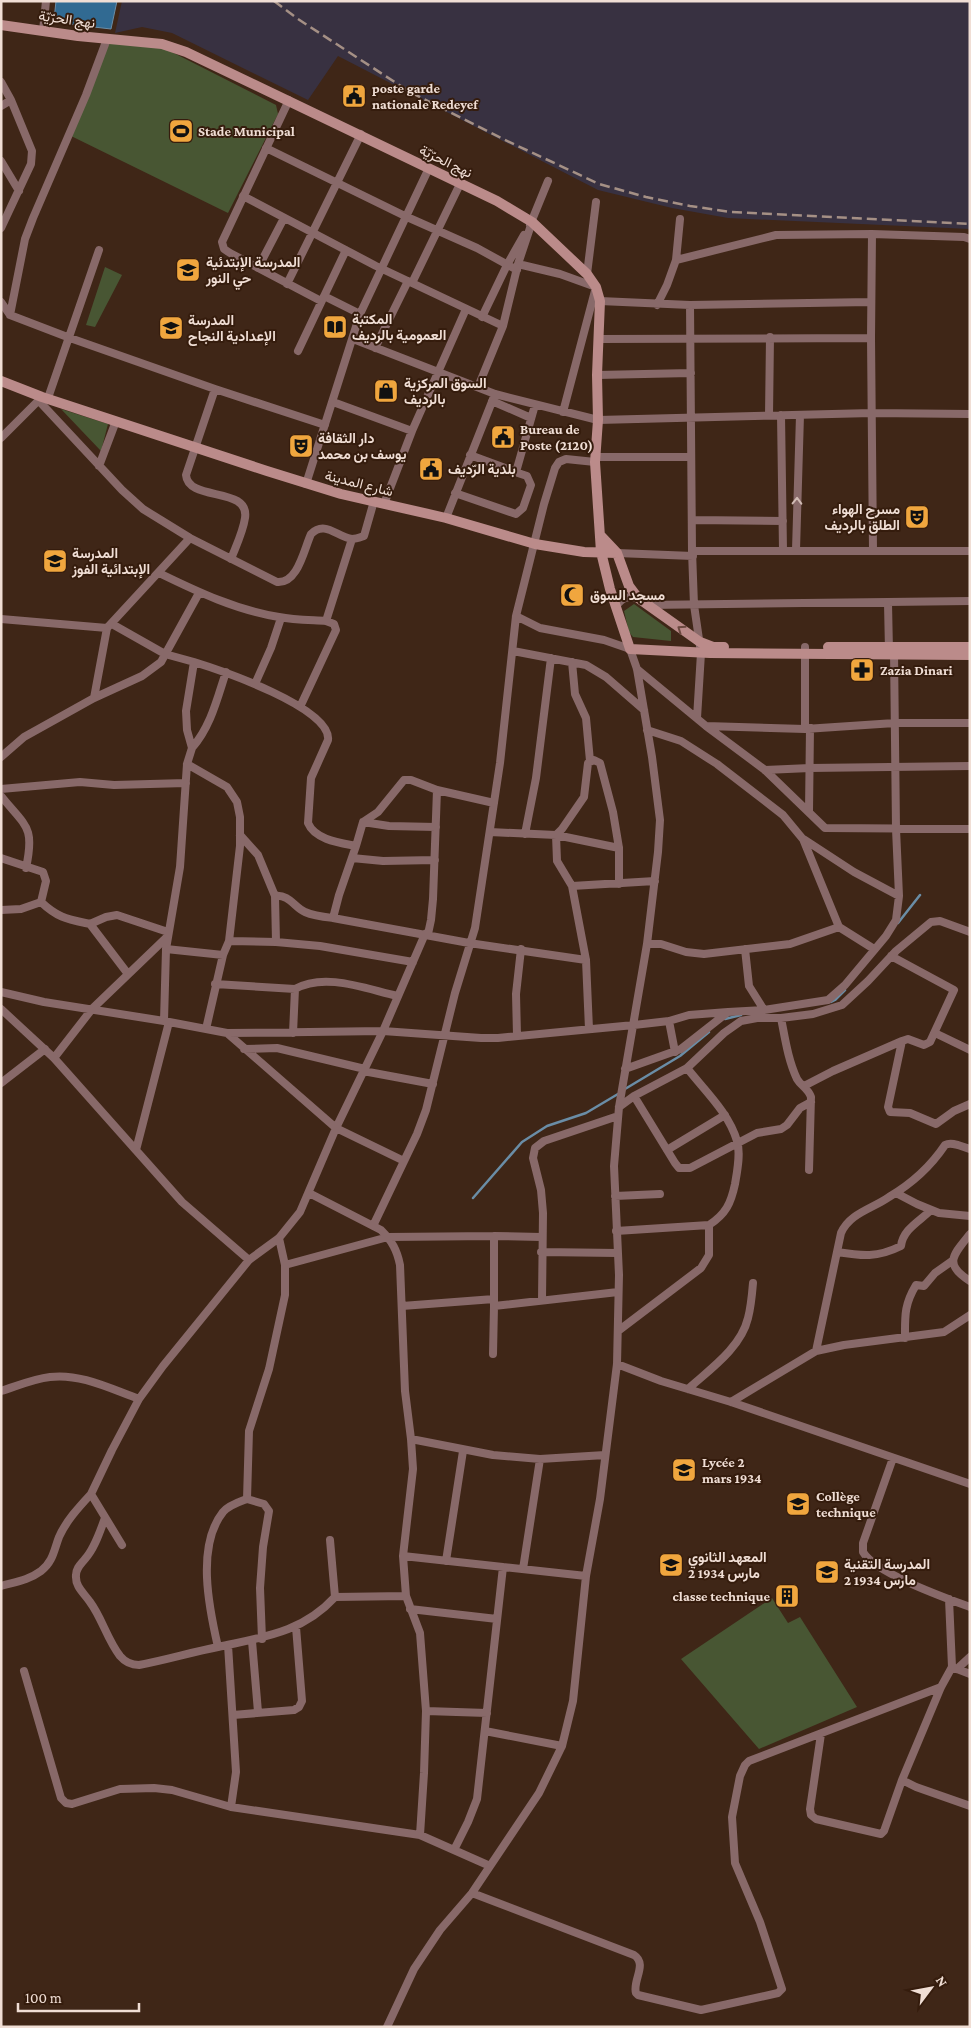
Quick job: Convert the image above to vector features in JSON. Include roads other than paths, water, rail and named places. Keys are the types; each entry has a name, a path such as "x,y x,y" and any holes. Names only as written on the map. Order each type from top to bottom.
{"street":[{"path":"43,31 46,1"},
{"name":"نهج الحرّيّة","path":"5,26 139,41 174,47 460,182 532,222 587,274 596,287 600,302 597,375 598,420 595,460 601,552 630,649"},
{"path":"10,315 25,239 108,39"},
{"path":"1,82 11,100 32,151 31,164 1,228"},
{"path":"1,106 11,100"},
{"path":"289,100 222,238 223,246 230,253 287,284 360,314"},
{"path":"287,284 361,134"},
{"path":"266,148 507,264 560,274 596,287 564,412"},
{"path":"1,161 19,191"},
{"path":"306,484 360,314 429,168"},
{"path":"478,387 503,326 518,267 532,222 548,181"},
{"path":"375,348 460,182"},
{"path":"243,196 382,269 503,326"},
{"path":"587,274 596,202"},
{"path":"258,268 284,218"},
{"path":"657,305 676,260 680,219"},
{"path":"482,317 507,264 532,222"},
{"path":"676,260 776,235 872,234 964,237 970,239"},
{"path":"872,234 873,550"},
{"path":"1,438 43,398 70,338 99,250"},
{"path":"298,351 346,250"},
{"path":"1,302 10,315 70,338 325,425"},
{"path":"600,302 690,305 871,302"},
{"path":"690,305 692,553 694,605 700,647 697,718"},
{"path":"384,504 412,431 466,309"},
{"path":"769,415 770,337"},
{"path":"598,339 871,338"},
{"path":"353,339 478,387 493,398 531,418"},
{"path":"597,375 691,373"},
{"name":"شارع المدينة","path":"1,381 16,385 43,398 306,484 446,518 535,544 584,552 617,553"},
{"path":"215,389 186,474 190,485 194,488 236,500 244,508 245,518 231,559"},
{"path":"43,398 99,466 143,509 190,538 272,581 282,583 294,575 314,531 323,528 328,529 352,539 364,536 374,501"},
{"path":"493,398 535,405 598,420 872,413 970,414"},
{"path":"446,518 493,398"},
{"path":"333,402 412,431"},
{"path":"515,472 535,405"},
{"path":"782,415 783,550"},
{"path":"796,550 800,415"},
{"path":"99,466 116,421"},
{"path":"455,493 516,514 523,508 531,485 527,476 470,455"},
{"path":"373,1226 426,1110 444,1035 478,913 494,803 516,618 557,464 566,459 691,457"},
{"path":"782,479 798,478"},
{"path":"692,520 783,521"},
{"path":"600,535 617,553 629,586 638,598 700,647"},
{"path":"94,698 109,626 190,538"},
{"path":"326,620 352,539"},
{"path":"617,553 783,550 970,551"},
{"path":"161,570 199,593 244,609 281,618 326,620 334,624 336,630 300,707"},
{"path":"1,757 24,737 94,698 142,676 157,665 199,593"},
{"path":"616,606 621,599 628,596 638,598"},
{"path":"648,605 970,602"},
{"path":"1,992 44,1002 166,1021 226,1033 383,1031 481,1038 634,1025 670,1021 689,1015 764,1010 828,1000 845,985 886,936 896,920 899,896 895,723 888,603"},
{"path":"255,684 281,618"},
{"path":"516,618 540,628 604,640 630,649 713,647 891,650 970,647"},
{"path":"1,619 109,626 165,654 226,672 255,684 300,707 322,723 329,733 328,740 311,778 308,824 317,834 356,846"},
{"path":"513,648 586,665 600,673 644,707"},
{"path":"387,2027 414,1969 440,1930 472,1892 539,1793 562,1746 573,1701 586,1576 600,1499 617,1364 618,1292 614,1166 619,1108 647,944 660,820 644,707 637,669 630,649"},
{"path":"805,650 810,768 809,811"},
{"path":"891,650 970,655"},
{"path":"526,834 536,778 551,658"},
{"path":"192,748 185,721 194,662"},
{"path":"572,662 575,694 586,718 590,761 588,763 584,797 556,836 557,861 572,886 586,960 589,1029"},
{"path":"637,669 706,726 765,770 825,828 970,829"},
{"path":"136,1150 166,1021 167,935 180,867 187,764 192,748 203,735 209,723 226,672"},
{"path":"706,726 808,728 895,723 970,723"},
{"path":"647,730 681,741 717,764 783,815 802,838 839,927 874,949"},
{"path":"590,761 598,761 600,764 612,812 619,848 619,884"},
{"path":"187,764 227,787 237,802 240,817 240,835 228,941 215,984 206,1029"},
{"path":"765,770 970,766"},
{"path":"333,918 339,894 364,822 378,812 404,780 412,780 437,790 494,803"},
{"path":"1,789 80,782 114,785 186,783"},
{"path":"1,1586 32,1576 50,1562 59,1537 68,1522 91,1494 139,1399 249,1260 279,1238 300,1212 336,1128 383,1031 432,920 437,790"},
{"path":"1,796 24,822 30,832 30,850 26,868"},
{"path":"364,822 389,826 436,827"},
{"path":"490,832 556,836 619,848"},
{"path":"240,835 258,855 275,896 276,942"},
{"path":"802,838 854,872 899,896"},
{"path":"1,858 26,868 43,872 46,878 41,902"},
{"path":"352,858 384,862 435,860"},
{"path":"572,886 655,881"},
{"path":"275,896 282,896 295,902 299,909 304,912 333,918 470,943 586,960"},
{"path":"41,902 58,916 90,924 128,974"},
{"path":"1,910 21,909 41,902"},
{"path":"90,924 106,916 118,915 167,935"},
{"path":"542,1300 541,1252 543,1213 541,1190 533,1158 535,1148 544,1141 619,1108 634,1096 688,1068 733,1026 756,1018 781,1018 813,1014 842,1005 891,956 931,922 940,921 970,932"},
{"path":"647,944 661,944 686,952 704,954 790,944 839,927"},
{"path":"54,1058 92,1009 167,935"},
{"path":"228,941 276,942 320,946 413,962"},
{"path":"166,949 223,955"},
{"path":"517,1035 516,994 521,949"},
{"path":"745,950 749,986 764,1010"},
{"path":"804,1086 833,1071 902,1041 908,1039 928,1044 935,1033 954,990 891,956"},
{"path":"215,984 295,989 305,983 323,982 398,996"},
{"path":"293,1033 295,989"},
{"path":"1,1009 54,1058 182,1202 249,1260"},
{"path":"625,1072 675,1052 728,1012"},
{"path":"781,1018 797,1080 809,1091 811,1102 809,1170"},
{"path":"670,1021 675,1052"},
{"path":"226,1033 336,1128 404,1160"},
{"path":"935,1033 970,1050"},
{"path":"902,1041 888,1107 890,1112 910,1113 936,1124 954,1111 970,1104"},
{"path":"244,1049 277,1048 364,1070 433,1084"},
{"path":"1,1083 44,1049"},
{"path":"616,1231 709,1225 720,1218 727,1209 733,1194 737,1174 738,1143 725,1115 688,1068"},
{"path":"634,1096 675,1163 679,1168 684,1169 696,1166 757,1133 781,1129 787,1125 800,1108 811,1102"},
{"path":"667,1150 725,1115"},
{"path":"816,1351 841,1233 851,1218 896,1193 928,1168 945,1145 949,1143 970,1149"},
{"path":"309,1192 373,1226 388,1238 396,1250 398,1258 405,1392 413,1454 412,1489 403,1556 406,1596 420,1633 426,1710 420,1835"},
{"path":"896,1193 939,1213 970,1216"},
{"path":"615,1196 660,1194"},
{"path":"836,1252 862,1256 879,1255 891,1251 901,1246 902,1239 907,1231 931,1210"},
{"path":"618,1330 701,1268 709,1255 709,1225"},
{"path":"970,1234 956,1251 952,1261 953,1267 959,1274 970,1281"},
{"path":"493,1354 494,1236"},
{"path":"285,1264 388,1238 542,1237"},
{"path":"247,1499 249,1431 269,1369 283,1312 287,1279 279,1238"},
{"path":"541,1252 617,1252"},
{"path":"905,1338 904,1312 908,1299 916,1285 924,1286 935,1273 952,1261"},
{"path":"688,1389 730,1350 744,1330 748,1319 753,1283"},
{"path":"402,1306 542,1300 618,1292"},
{"path":"731,1402 816,1351 844,1345 944,1332 970,1315"},
{"path":"617,1364 970,1484"},
{"path":"1,1391 35,1380 51,1377 68,1377 88,1380 139,1399"},
{"path":"411,1439 492,1455 540,1460 606,1455"},
{"path":"446,1561 464,1450"},
{"path":"893,1458 863,1543 863,1552 872,1562 898,1577 970,1607"},
{"path":"523,1569 540,1460"},
{"path":"91,1494 122,1545"},
{"path":"218,1647 206,1579 209,1552 214,1529 224,1512 230,1506 247,1499 264,1504 269,1510 263,1547 260,1588 262,1639"},
{"path":"105,1518 95,1543 88,1556 78,1568 75,1576 79,1588 91,1603 120,1657 133,1665 262,1639 296,1627 324,1609 335,1597 406,1596"},
{"path":"330,1540 335,1597"},
{"path":"403,1556 586,1576"},
{"path":"454,1850 468,1822 476,1799 503,1567"},
{"path":"949,1599 955,1668"},
{"path":"410,1609 497,1619"},
{"path":"233,1715 294,1710 301,1704 296,1627"},
{"path":"252,1641 258,1712"},
{"path":"228,1645 236,1772 232,1807"},
{"path":"821,1734 810,1809 811,1815 816,1819 881,1834 884,1831 902,1780 941,1687 955,1668 970,1657"},
{"path":"955,1668 970,1674"},
{"path":"24,1671 62,1798 66,1803 72,1804 120,1789 154,1788 172,1790 232,1807 282,1816 382,1828 420,1835 490,1866"},
{"path":"472,1892 634,1955 638,1958 640,1966 634,1989 638,1995 701,2010 778,1993 782,1989 760,1922 735,1863 732,1817 740,1776 745,1764 941,1687"},
{"path":"426,1710 487,1713"},
{"path":"485,1731 562,1746"},
{"path":"902,1780 916,1787 970,1806"}],"water":[{"path":"56,1 117,1 111,29 59,23 54,20"}],"waterway":[{"path":"898,923 920,895"},
{"path":"831,1002 845,990"},
{"path":"725,1019 741,1015"},
{"path":"625,1089 680,1056 709,1032"},
{"path":"473,1198 522,1142 547,1126 586,1113 618,1094"}],"railway":[{"path":"274,1 298,19 410,92 503,139 599,184 646,197 731,212 970,224"}],"place":[{"name":"poste garde nationale Redeyef","path":"354,96"},
{"name":"Stade Municipal","path":"181,131"},
{"name":"المدرسة الإبتدئية حي النور","path":"188,270"},
{"name":"المكتبة العمومية بالرديف","path":"335,327"},
{"name":"المدرسة الإعدادية النجاح","path":"171,328"},
{"name":"السوق المركزية بالرديف","path":"386,391"},
{"name":"Bureau de Poste (2120)","path":"503,437"},
{"name":"دار الثقافة يوسف بن محمد","path":"301,446"},
{"name":"بلدية الرّديف","path":"431,469"},
{"name":"مسرح الهواء الطلق بالرديف","path":"917,517"},
{"name":"المدرسة الإبتدائية الفوز","path":"55,561"},
{"name":"مسجد السوق","path":"572,595"},
{"name":"Zazia Dinari","path":"862,670"},
{"name":"Lycée 2 mars 1934","path":"684,1470"},
{"name":"Collège technique","path":"798,1504"},
{"name":"المعهد الثانوي 2 مارس 1934","path":"671,1565"},
{"name":"المدرسة التقنية 2 مارس 1934","path":"827,1572"},
{"name":"classe technique","path":"787,1596"}]}
